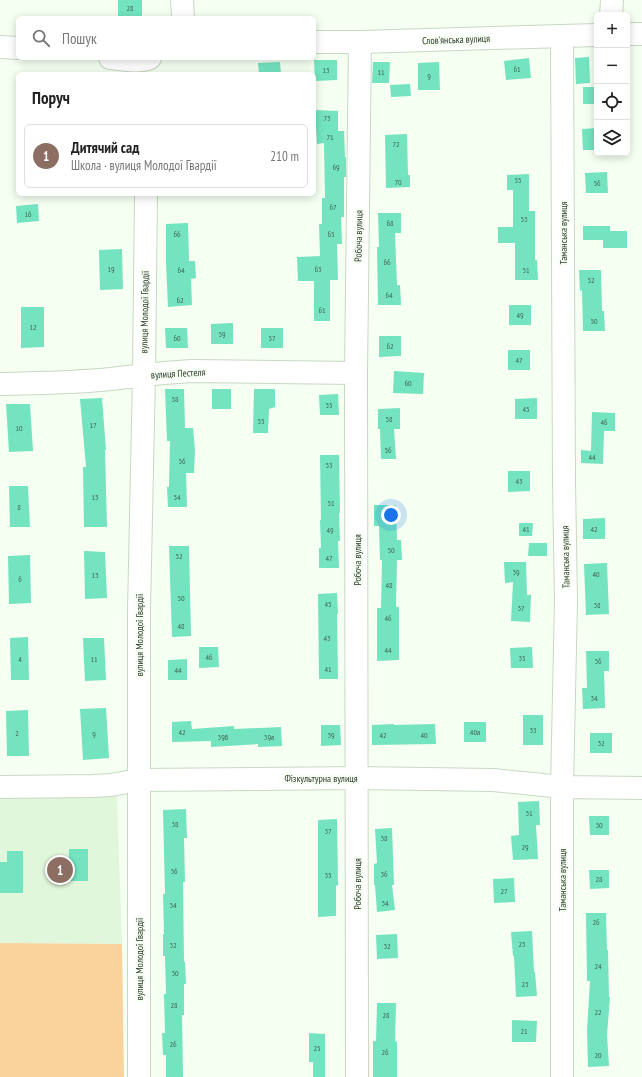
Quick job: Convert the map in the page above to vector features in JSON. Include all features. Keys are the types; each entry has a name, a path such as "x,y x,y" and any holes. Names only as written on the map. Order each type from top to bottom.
{"street":[{"path":"182,0 183,16"},
{"path":"611,12 612,0"},
{"path":"630,34 642,34"},
{"name":"Слов'янська вулиця","path":"316,42 594,35"},
{"name":"Таманська вулиця","path":"562,36 566,601 562,787 562,1077"},
{"name":"Робоча вулиця","path":"357,1077 358,778 356,373 360,42"},
{"path":"0,47 16,48"},
{"path":"126,60 147,64"},
{"name":"вулиця Молодої Гвардії","path":"139,1077 138,611 144,375 146,196"},
{"name":"вулиця Пестеля","path":"0,384 87,381 168,372 193,371 356,373"},
{"name":"Фізкультурна вулиця","path":"0,787 94,786 111,785 138,780 358,778 493,780 562,787 642,788"}],"shaded area":[{"path":"117,796 122,944 0,943 0,797"},
{"path":"0,943 122,944 124,1077 0,1077"}],"building":[{"path":"118,0 142,0 142,16 118,16"},
{"path":"589,57 590,83 576,84 575,58"},
{"path":"529,58 531,78 506,80 504,61"},
{"path":"314,60 337,60 337,80 316,81 316,72 315,72"},
{"path":"280,62 281,72 259,72 258,63"},
{"path":"373,62 390,62 389,83 372,83"},
{"path":"439,62 440,90 418,90 418,63"},
{"path":"410,84 411,96 391,97 390,85"},
{"path":"583,87 594,87 594,104 583,104"},
{"path":"316,110 338,111 338,131 344,131 346,177 344,177 344,217 341,217 342,244 337,244 338,280 330,280 330,321 314,321 314,281 298,281 297,257 320,256 319,224 322,224 322,198 325,198 324,143 317,144"},
{"path":"594,128 594,150 583,150 582,129"},
{"path":"407,134 408,175 410,175 410,187 386,188 385,135"},
{"path":"607,172 608,193 586,193 585,173"},
{"path":"529,174 529,211 535,211 535,260 537,260 538,280 515,280 515,243 498,243 498,227 513,227 513,190 507,190 507,175"},
{"path":"38,204 39,221 17,223 16,206"},
{"path":"378,213 401,213 401,233 395,233 397,285 400,285 401,305 378,305"},
{"path":"188,223 189,261 195,261 196,278 191,279 192,305 168,307 166,224"},
{"path":"583,226 610,226 610,231 627,231 627,248 603,248 603,240 583,240"},
{"path":"122,249 123,289 100,290 99,250"},
{"path":"579,270 601,270 602,311 604,311 605,331 583,331 582,290 580,291"},
{"path":"509,305 531,305 531,325 509,325"},
{"path":"21,307 44,307 44,347 21,348"},
{"path":"233,323 233,344 211,344 211,324"},
{"path":"165,328 187,328 188,348 166,348"},
{"path":"261,328 283,328 283,348 261,348"},
{"path":"379,336 401,336 401,356 379,357"},
{"path":"508,350 530,350 530,370 508,370"},
{"path":"394,371 424,373 423,394 393,393"},
{"path":"165,389 184,389 185,428 193,428 195,450 194,473 186,473 187,507 168,507 167,487 169,487 170,441 167,441"},
{"path":"212,389 231,389 231,409 212,409"},
{"path":"254,389 275,389 275,407 269,409 268,433 253,433"},
{"path":"338,394 339,415 320,415 319,395"},
{"path":"102,398 106,450 107,527 84,527 83,467 86,467 80,399"},
{"path":"537,398 537,419 515,419 515,399"},
{"path":"6,404 30,404 33,451 9,452"},
{"path":"400,408 400,429 394,429 396,459 381,459 378,409"},
{"path":"592,412 615,413 615,431 604,431 603,464 581,463 581,450 591,451"},
{"path":"320,455 339,455 339,568 319,568 319,548 321,548"},
{"path":"508,471 530,471 530,491 508,492"},
{"path":"9,486 28,486 30,527 10,527"},
{"path":"374,505 396,505 397,540 401,540 402,560 397,560 396,607 399,607 399,660 377,661 377,608 381,608 382,560 380,560 379,526 374,526"},
{"path":"605,518 605,539 583,539 583,519"},
{"path":"519,523 533,523 532,536 519,536"},
{"path":"529,543 547,543 547,556 528,556"},
{"path":"169,546 189,546 191,636 172,637"},
{"path":"84,551 105,552 107,598 85,599"},
{"path":"30,555 31,603 9,604 8,556"},
{"path":"504,562 526,562 527,595 531,595 530,622 511,621 513,582 505,583"},
{"path":"607,563 609,614 586,615 584,564"},
{"path":"337,593 338,679 319,679 318,594"},
{"path":"28,637 29,680 11,680 10,638"},
{"path":"83,638 104,638 106,680 85,681"},
{"path":"199,647 218,647 219,667 199,668"},
{"path":"532,647 533,668 511,668 510,648"},
{"path":"586,651 609,651 609,671 604,671 605,708 583,709 582,688 587,688"},
{"path":"187,659 187,680 168,680 168,660"},
{"path":"106,708 109,758 83,760 80,709"},
{"path":"28,710 29,756 7,756 6,711"},
{"path":"523,715 543,715 543,745 523,745"},
{"path":"191,721 192,729 234,726 234,729 281,727 282,746 258,747 258,744 211,747 211,741 172,742 172,722"},
{"path":"464,722 486,722 486,742 464,742"},
{"path":"435,724 436,744 372,745 372,725"},
{"path":"321,725 340,725 341,745 321,746"},
{"path":"590,733 612,733 612,753 590,753"},
{"path":"539,801 540,825 536,825 538,859 513,860 511,836 519,835 518,802"},
{"path":"186,809 187,838 184,838 185,882 183,882 184,962 186,984 184,984 184,1015 182,1015 183,1077 166,1077 166,1055 163,1055 162,1033 165,1033 164,994 166,994 165,956 163,956 163,894 165,894 163,810"},
{"path":"589,816 609,816 609,835 590,835"},
{"path":"337,819 338,885 336,886 336,916 318,917 318,820"},
{"path":"392,828 394,885 392,885 395,910 377,912 374,885 374,864 377,863 375,829"},
{"path":"69,849 88,849 88,881 69,881"},
{"path":"7,851 23,851 23,893 0,893 0,862 7,862"},
{"path":"589,870 609,870 609,888 590,889"},
{"path":"514,878 515,902 494,903 493,879"},
{"path":"586,913 606,913 610,997 607,1035 609,1066 588,1067 587,1030 590,981 587,981"},
{"path":"532,931 537,996 516,997 511,932"},
{"path":"397,934 398,958 377,959 376,935"},
{"path":"377,1003 396,1003 395,1041 397,1042 397,1077 373,1077 373,1041 376,1041"},
{"path":"512,1020 537,1021 536,1042 512,1042"},
{"path":"309,1033 325,1034 325,1077 313,1077 313,1062 309,1062"}],"place":[{"name":"Дитячий сад","path":"60,870"}]}
